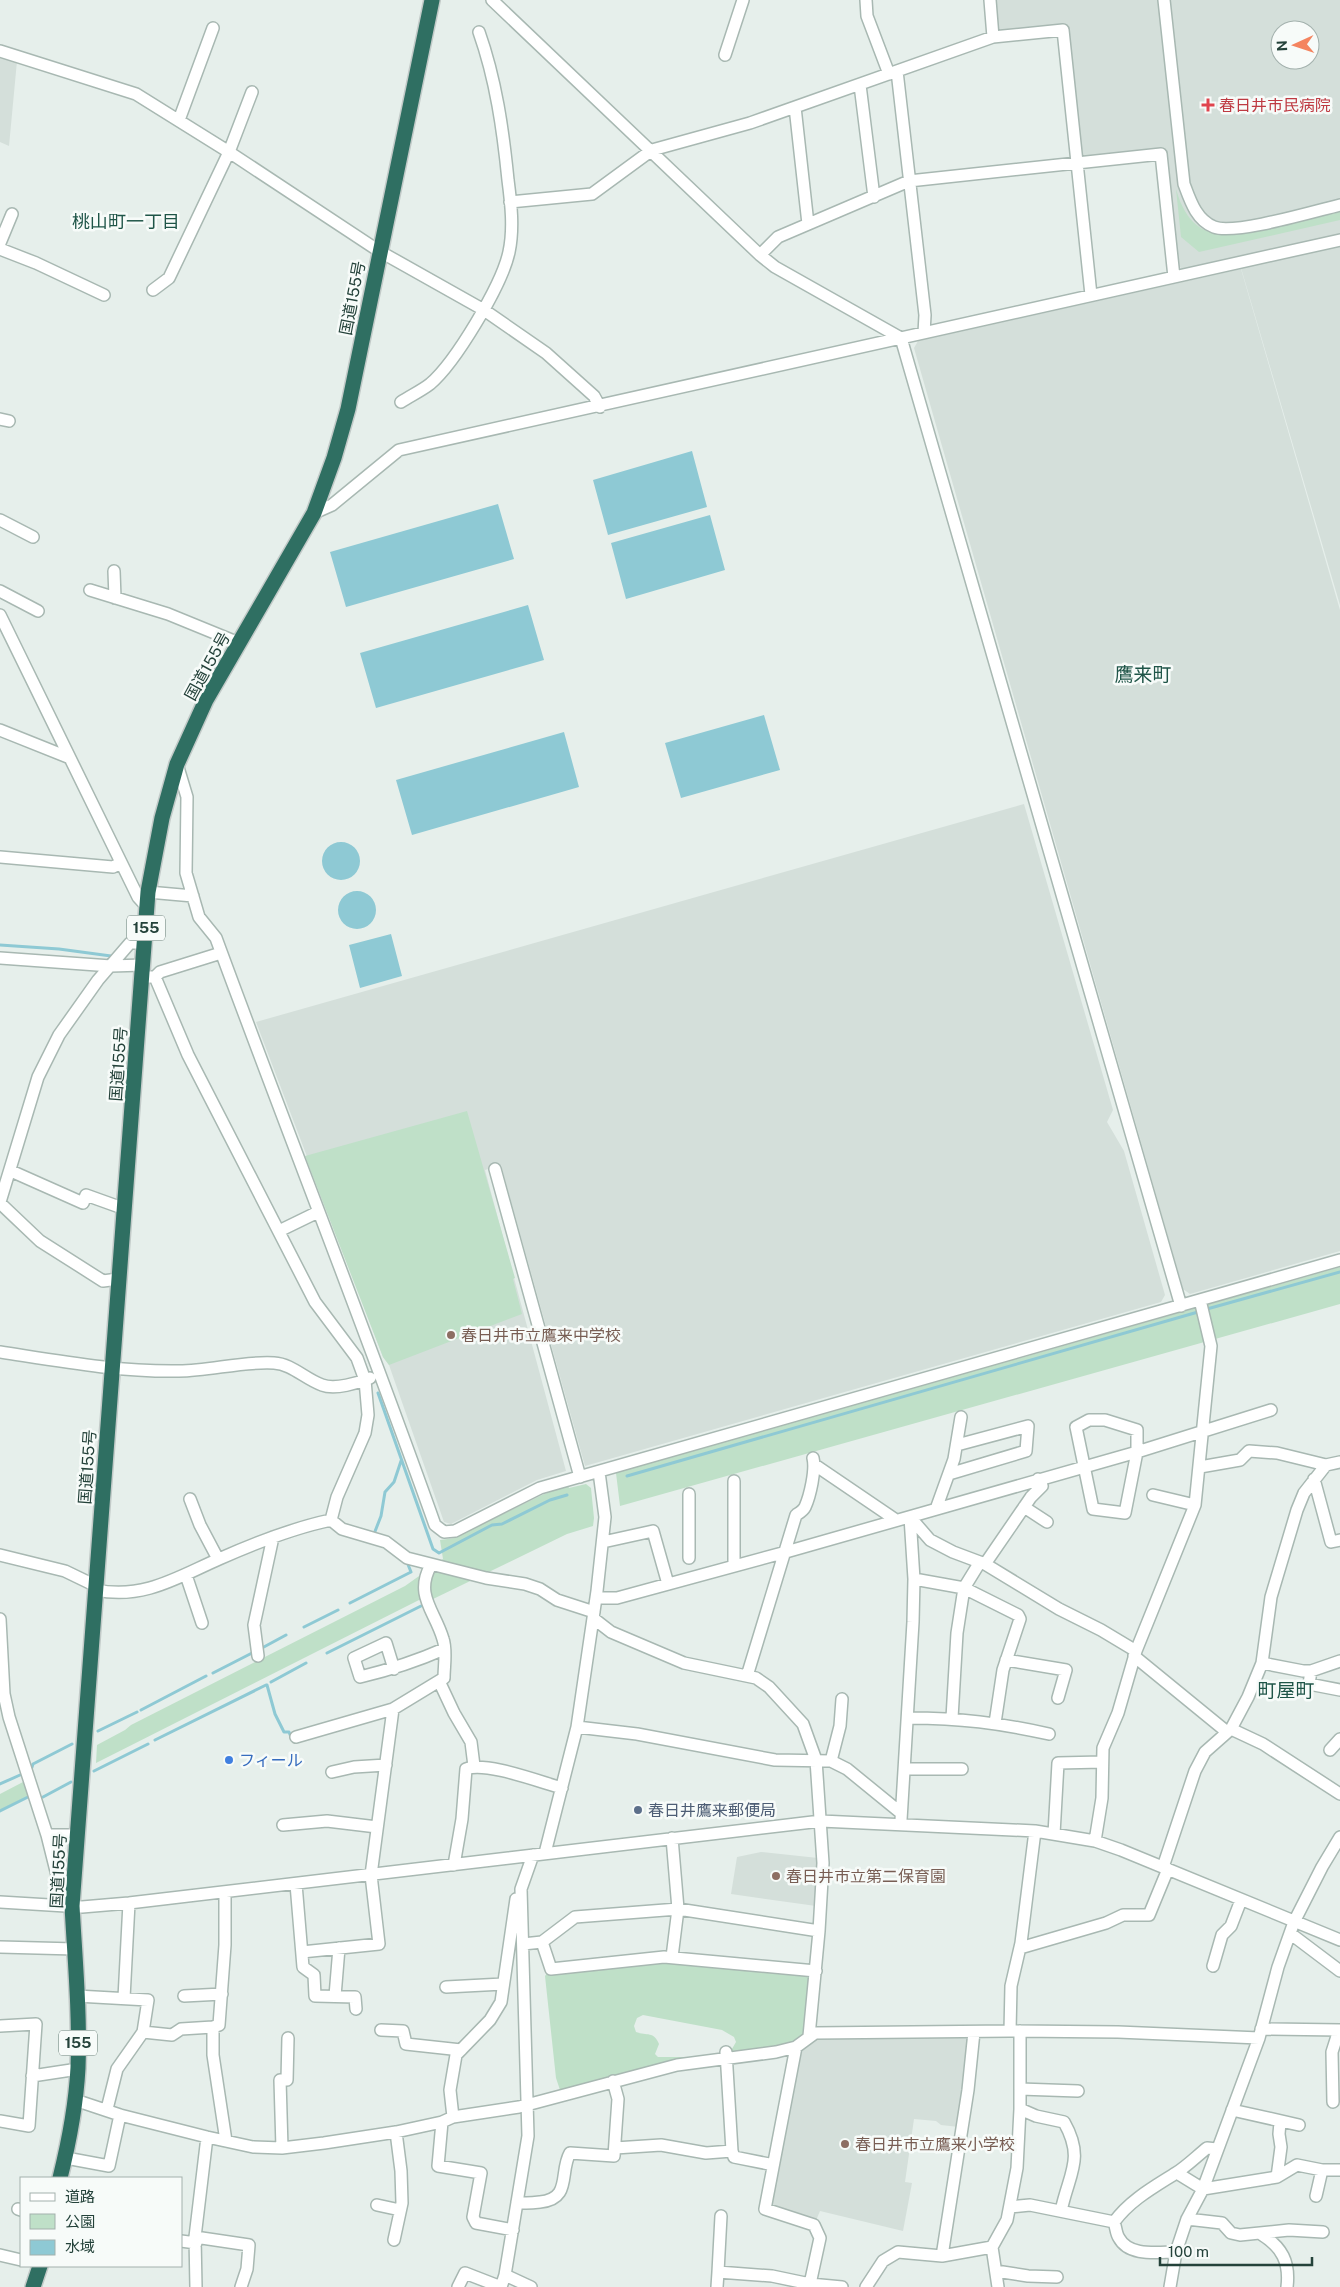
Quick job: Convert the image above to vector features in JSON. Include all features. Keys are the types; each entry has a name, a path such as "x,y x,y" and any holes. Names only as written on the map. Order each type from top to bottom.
{"highway":[{"name":"国道155号","path":"60,2177 66,2158 78,2069 77,1996 72,1906 118,1279 146,973 145,943 148,899 162,818 177,764 206,700 314,513 334,458 348,410 379,251 432,0"},
{"path":"34,2287 40,2267"}],"street":[{"path":"492,0 652,150 760,255 775,267 901,338 1181,1306"},
{"path":"725,55 743,0"},
{"path":"866,0 866,16 893,73 909,181 925,315 924,333"},
{"path":"990,0 993,37"},
{"path":"1164,0 1184,184 1191,204 1200,216 1214,227 1233,229 1340,205"},
{"path":"179,120 212,28"},
{"path":"510,202 592,194 652,150 750,123 993,37 1064,30 1092,295"},
{"path":"401,402 430,383 461,346 484,310 503,271 509,252 510,202 502,121 489,60 479,32"},
{"path":"0,51 136,94 229,152 379,251 484,310 546,353 594,396 600,407"},
{"path":"860,85 874,197"},
{"path":"153,290 169,278 229,152 252,92"},
{"path":"795,107 808,224"},
{"path":"760,255 778,237 909,181 1161,154 1174,277"},
{"path":"0,243 12,214"},
{"path":"314,513 332,505 399,450 600,407 1340,240"},
{"path":"0,249 36,263 104,295"},
{"path":"0,520 33,536"},
{"path":"114,571 115,598"},
{"path":"90,590 168,614 239,643"},
{"path":"0,591 38,611"},
{"path":"0,616 138,897 148,899 193,896"},
{"path":"0,730 70,758"},
{"path":"177,764 187,797 186,873 199,918 216,938 318,1212 381,1374 435,1525 444,1532 454,1532 540,1488 1340,1260"},
{"path":"0,856 113,866 121,863"},
{"path":"118,1279 103,1281 40,1241 1,1198 11,1171 38,1077 59,1035 130,943 145,943"},
{"path":"0,958 111,966 146,973 160,972 221,952"},
{"path":"146,973 315,1302 357,1358 365,1380 368,1415 366,1433 337,1497 331,1520"},
{"path":"495,1169 580,1477"},
{"path":"11,1171 83,1203 86,1195 125,1209"},
{"path":"279,1231 318,1212"},
{"path":"1095,1841 1102,1798 1103,1748 1118,1713 1135,1654 1195,1505 1211,1346 1200,1300"},
{"path":"0,1352 112,1368 177,1371 202,1370 256,1363 276,1363 291,1368 324,1386 346,1385 381,1374"},
{"path":"596,1598 617,1598 786,1552 1137,1452 1271,1410"},
{"path":"936,1509 957,1445 961,1417"},
{"path":"1089,1420 1105,1420 1136,1430 1137,1452 1125,1513 1092,1509 1076,1427 1089,1420"},
{"path":"949,1474 1026,1451 1028,1426 957,1445"},
{"path":"1200,1467 1240,1460 1249,1451 1277,1453 1326,1465 1340,1462"},
{"path":"747,1676 796,1515 804,1509 814,1462 896,1520"},
{"path":"1020,1948 1106,1923 1123,1915 1149,1915 1166,1868 1195,1771 1204,1752 1229,1731 1248,1697 1262,1663 1271,1597 1297,1510 1314,1479 1326,1465"},
{"path":"545,1853 577,1727 596,1598 605,1517 599,1472"},
{"path":"952,1718 956,1633 964,1588 1024,1507 1042,1486 1038,1479"},
{"path":"1314,1479 1331,1542 1340,1540"},
{"path":"734,1481 734,1562"},
{"path":"689,1494 689,1558"},
{"path":"1153,1495 1195,1505"},
{"path":"190,1498 200,1525 218,1559"},
{"path":"1024,1507 1047,1522"},
{"path":"910,1517 930,1540 953,1552 983,1563 1059,1609 1101,1630 1135,1654 1229,1731 1263,1744 1340,1794"},
{"path":"901,1819 909,1718 914,1579 910,1517"},
{"path":"0,1555 65,1571 96,1588 112,1593 129,1593 147,1589 186,1575 218,1559 273,1537 331,1520"},
{"path":"331,1520 342,1529 386,1542 407,1558 540,1589 557,1600 593,1615 611,1632 651,1651 684,1663 756,1678 769,1688 803,1724 816,1760 823,1862 816,1971 809,2036"},
{"path":"603,1542 653,1530 668,1584"},
{"path":"258,1656 254,1625 273,1537"},
{"path":"296,1737 393,1709 444,1678 444,1640 426,1599 424,1582 431,1565"},
{"path":"186,1575 202,1623"},
{"path":"914,1579 964,1588 1018,1615 1020,1619 1006,1660 995,1722"},
{"path":"0,1619 4,1717 47,1835 58,1879"},
{"path":"394,1669 444,1649"},
{"path":"1006,1660 1066,1670 1058,1698"},
{"path":"1262,1663 1311,1671 1340,1661"},
{"path":"1311,1671 1309,1684 1340,1690"},
{"path":"439,1681 454,1714 471,1742 474,1766"},
{"path":"831,1761 840,1726 842,1699"},
{"path":"302,1952 379,1944 371,1876 393,1709"},
{"path":"909,1718 952,1718 995,1722 1049,1734"},
{"path":"577,1727 645,1736 775,1760 831,1761 847,1769 901,1819"},
{"path":"1330,1750 1340,1739"},
{"path":"1054,1834 1058,1763 1102,1762"},
{"path":"332,1772 354,1767 386,1764"},
{"path":"454,1865 462,1819 466,1769 474,1766 510,1773 562,1788"},
{"path":"905,1769 962,1769"},
{"path":"0,1902 72,1906 128,1903 371,1876 545,1853 821,1821 901,1819 1035,1831 1095,1841 1166,1868 1340,1940"},
{"path":"283,1826 326,1821 377,1826"},
{"path":"998,2287 992,2247 1007,2220 1010,2207 1017,2168 1020,2109 1011,1986 1020,1948 1035,1831"},
{"path":"47,1835 78,1835"},
{"path":"1170,2287 1176,2252 1186,2219 1203,2189 1260,2033 1278,1968 1294,1922 1322,1867 1340,1837"},
{"path":"672,1838 678,1908 672,1957"},
{"path":"453,2117 450,2090 456,2055 490,2020 501,2002 516,1896 521,1889 533,1855"},
{"path":"296,1884 303,1967 314,1975 316,1996 355,1997 356,2009"},
{"path":"458,2287 464,2273 501,2287 505,2276 528,2136 521,1889"},
{"path":"142,2032 172,2035 181,2029 213,2028 219,2025 222,1994 225,1892"},
{"path":"1213,1966 1222,1936 1231,1926 1241,1900"},
{"path":"124,1998 128,1903"},
{"path":"523,1944 542,1942 575,1917 678,1908 819,1931"},
{"path":"1291,1934 1340,1971"},
{"path":"542,1942 551,1969 672,1957 816,1971"},
{"path":"0,1947 74,1949"},
{"path":"335,1996 339,1948"},
{"path":"446,1987 503,1984"},
{"path":"184,1996 222,1994"},
{"path":"77,1996 148,2000 142,2032 117,2069 106,2109"},
{"path":"0,2026 36,2024 29,2126 0,2121"},
{"path":"213,2028 214,2056 226,2141"},
{"path":"381,2030 403,2031 406,2044 461,2050"},
{"path":"75,2100 120,2115 207,2137 252,2147 282,2148 396,2132 442,2122 453,2117 519,2107 726,2054 776,2052 796,2047 815,2033 1015,2031 1260,2033 1339,2030 1332,2052 1333,2102"},
{"path":"942,2256 968,2090 974,2032"},
{"path":"282,2148 280,2080 287,2080 288,2038"},
{"path":"796,2047 764,2209 814,2225 820,2238 809,2285"},
{"path":"726,2054 732,2151 734,2157 769,2164 773,2167"},
{"path":"32,2076 78,2069"},
{"path":"517,2202 544,2202 558,2195 562,2187 570,2153 614,2156 618,2099 613,2082"},
{"path":"1020,2089 1078,2091"},
{"path":"1020,2109 1036,2116 1064,2122 1072,2136 1075,2164 1066,2186 1061,2211"},
{"path":"1232,2110 1299,2125"},
{"path":"66,2158 109,2166 120,2115"},
{"path":"442,2122 438,2166 481,2173 473,2217 476,2223 512,2230"},
{"path":"1277,2177 1281,2147 1280,2122"},
{"path":"394,2240 402,2203 401,2171 396,2132"},
{"path":"196,2287 195,2240 207,2137"},
{"path":"615,2148 661,2145 706,2152 732,2151"},
{"path":"1114,2222 1121,2213 1146,2192 1177,2173 1207,2148 1217,2149"},
{"path":"1177,2173 1203,2189 1277,2177 1297,2165 1322,2170 1340,2170"},
{"path":"1316,2196 1322,2170"},
{"path":"377,2205 400,2210"},
{"path":"1010,2207 1030,2205 1114,2222"},
{"path":"717,2287 722,2216"},
{"path":"1186,2219 1222,2223 1231,2233 1261,2234 1289,2230 1323,2232"},
{"path":"1114,2222 1119,2238 1126,2246 1136,2251 1176,2252"},
{"path":"1261,2234 1276,2243 1286,2264 1287,2287"},
{"path":"182,2242 195,2240 249,2246 247,2269 241,2287"},
{"path":"866,2287 883,2261 890,2255 898,2252 942,2256 992,2247"},
{"path":"0,2255 20,2260"},
{"path":"996,2271 1028,2276 1057,2277"},
{"path":"718,2272 772,2276 809,2285 842,2287"},
{"path":"505,2276 530,2287"}],"shaded area":[{"name":"春日井市民病院","path":"994,0 1340,0 1340,234 1183,270 1176,263 1164,151 1085,159 1081,156 1066,25 1001,32 996,29"},
{"path":"0,56 17,61 9,146 0,142"},
{"path":"1340,246 1340,605 1241,268"},
{"path":"1241,269 1340,610 1340,1251 1190,1294 1183,1289 914,348 918,341"},
{"path":"1024,804 1113,1110 1107,1122 1124,1151 1165,1295 1161,1302 585,1466 501,1165 485,1170 566,1471 537,1480 451,1524 444,1522 389,1365 383,1357 256,1022"},
{"name":"春日井市立第二保育園","path":"761,1852 818,1858 816,1906 731,1894 737,1857"},
{"name":"春日井市立鷹来小学校","path":"969,2035 959,2127 941,2125 936,2121 914,2119 905,2182 912,2183 903,2231 820,2211 815,2223 769,2208 798,2051 816,2037"}],"green space":[{"path":"1176,189 1183,207 1192,220 1202,229 1214,233 1242,233 1340,212 1340,220 1199,252 1181,237"},
{"name":"春日井市立鷹来中学校","path":"467,1111 515,1278 513,1279 522,1314 389,1365 383,1357 305,1156"},
{"path":"1340,1267 1340,1304 620,1506 616,1473"},
{"path":"586,1484 591,1488 593,1526 567,1534 431,1600 421,1599 96,1763 97,1745 131,1725 405,1586 443,1559 440,1540 455,1538 542,1495 568,1485 569,1488"},
{"path":"23,1782 28,1796 0,1810 0,1794"},
{"path":"663,1960 811,1976 805,2033 793,2045 729,2054 736,2042 734,2037 722,2030 643,2015 637,2018 634,2026 636,2032 655,2037 659,2044 655,2054 658,2057 703,2057 560,2090 556,2078 545,1976 548,1972"}],"water":[{"path":"692,451 707,507 608,535 593,480"},
{"path":"498,504 514,559 346,607 330,552"},
{"path":"710,515 725,570 626,599 611,543"},
{"path":"528,605 544,660 376,708 360,653"},
{"path":"764,715 780,770 681,798 665,743"},
{"path":"564,732 579,787 412,835 396,780"},
{"path":"341,842 348,843 354,848 359,854 359,868 354,874 348,879 341,880 334,879 328,874 323,868 322,861 323,854 328,848 334,843"},
{"path":"357,891 364,892 370,897 375,903 375,917 370,923 364,928 357,929 350,928 344,923 339,917 338,910 339,903 344,897 350,892"},
{"path":"391,934 402,976 360,988 349,945"}],"waterway":[{"path":"0,945 59,949 111,956"},
{"path":"1207,1309 1340,1272"},
{"path":"627,1476 1198,1312"},
{"path":"378,1393 433,1549 439,1553 492,1525 502,1524 550,1500 567,1495"},
{"path":"374,1534 381,1516 385,1492 394,1482 401,1461"},
{"path":"350,1603 411,1572 407,1562"},
{"path":"327,1653 421,1606"},
{"path":"304,1627 338,1610"},
{"path":"262,1648 286,1635"},
{"path":"213,1673 254,1652"},
{"path":"271,1682 306,1663"},
{"path":"141,1710 206,1676"},
{"path":"155,1740 266,1685"},
{"path":"267,1685 275,1714 284,1732 289,1732 291,1737"},
{"path":"98,1731 137,1712"},
{"path":"31,1770 33,1764 72,1744"},
{"path":"94,1771 148,1744"},
{"path":"0,1784 20,1775"},
{"path":"43,1797 71,1782"},
{"path":"0,1811 28,1797"}],"place":[{"name":"春日井市民病院","path":"1208,105"},
{"name":"春日井市立鷹来中学校","path":"451,1335"},
{"name":"フィール","path":"229,1760"},
{"name":"春日井鷹来郵便局","path":"638,1810"},
{"name":"春日井市立第二保育園","path":"776,1876"},
{"name":"春日井市立鷹来小学校","path":"845,2144"}],"district":[{"name":"桃山町一丁目","path":"126,222"},
{"name":"鷹来町","path":"1143,674"},
{"name":"町屋町","path":"1286,1690"}]}
